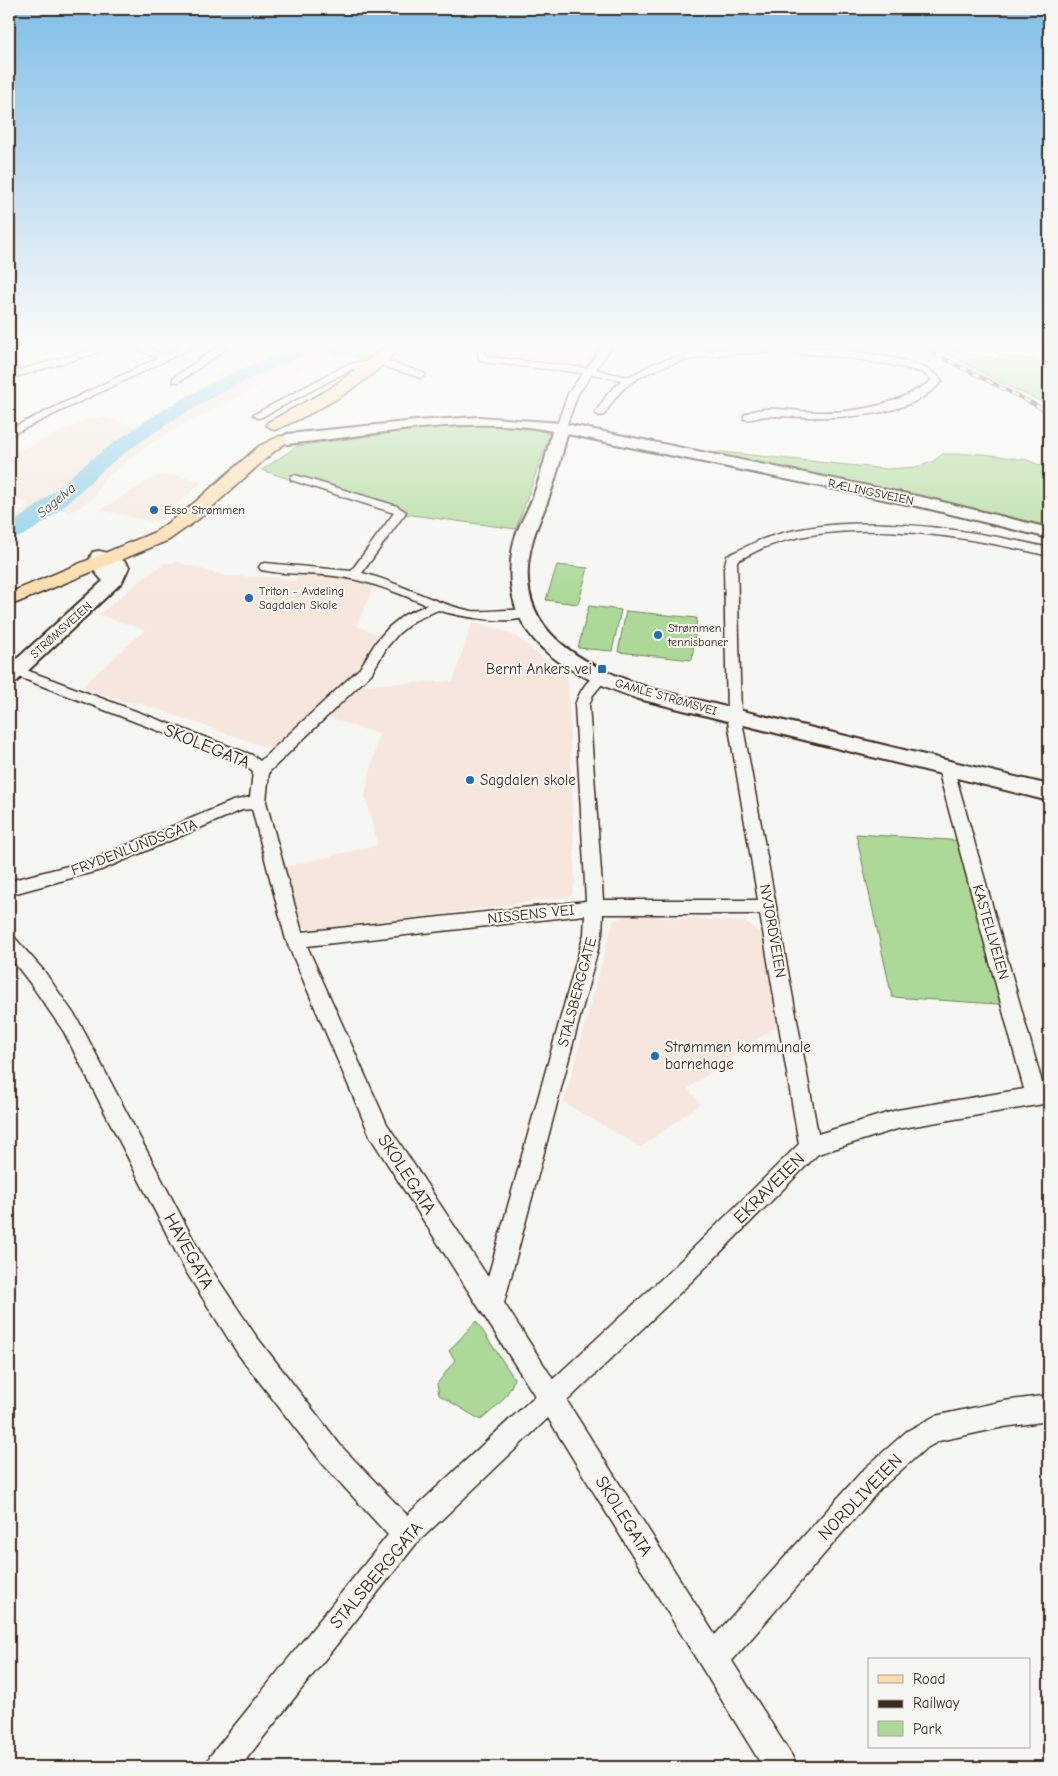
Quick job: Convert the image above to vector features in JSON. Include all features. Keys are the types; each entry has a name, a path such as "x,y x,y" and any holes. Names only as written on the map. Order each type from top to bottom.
{"main road":[{"path":"9,592 151,542 182,523 265,450 279,431"},
{"name":"RÆLINGSVEIEN","path":"276,433 335,434 364,431"},
{"name":"GAMLE STRØMSVEI","path":"560,431 549,474 521,552 520,579 526,613 535,629 557,653 600,678 646,694 1049,793"},
{"name":"RÆLINGSVEIEN","path":"580,431 960,510 1049,533"},
{"path":"9,600 103,560"},
{"name":"STRØMSVEIEN","path":"12,674 113,582 120,567 103,560"}],"street":[{"path":"295,478 393,508 400,512 398,519 354,575"},
{"name":"NYJORDVEIEN","path":"810,1147 734,716 731,559 746,549 786,537 829,530 874,528 971,535 1049,552"},
{"path":"266,567 318,569 354,575 397,586 456,612 479,616 526,613"},
{"path":"261,770 366,671 381,645 394,630 409,618 438,605"},
{"name":"SKOLEGATA","path":"12,674 247,759 261,770 262,783 258,802 295,940 379,1131 492,1305 781,1767"},
{"name":"STALSBERGGATE","path":"492,1305 594,934 595,907 582,705 588,690 600,678"},
{"name":"KASTELLVEIEN","path":"949,768 948,778 963,833 1043,1095"},
{"name":"FRYDENLUNDSGATA","path":"9,888 94,865 239,805 258,802"},
{"name":"NISSENS VEI","path":"295,940 595,907 768,908"},
{"name":"HAVEGATA","path":"9,943 37,977 71,1026 193,1262 247,1344 332,1455 406,1534"},
{"name":"EKRAVEIEN","path":"551,1400 680,1277 810,1147 833,1137 898,1120 1043,1095"},
{"name":"STALSBERGGATA","path":"221,1767 406,1534 551,1400"},
{"name":"NORDLIVEIEN","path":"714,1659 872,1479 916,1440 935,1429 1004,1414 1049,1408"}],"shaded area":[{"path":"62,431 172,431 148,445 103,480 95,496 79,508 70,512 49,505 9,533 9,524 15,521 29,502 9,499 9,456"},
{"path":"164,475 202,482 156,522 101,510 151,479"},
{"path":"177,562 225,576 277,577 294,581 297,577 313,572 376,583 356,626 382,636 357,669 271,749 140,703 126,702 82,687 145,630 99,615 151,572 166,563"},
{"name":"Sagdalen skole","path":"472,623 496,628 515,636 544,659 568,673 575,880 572,896 317,931 298,925 284,867 378,845 365,796 379,734 328,717 362,685 453,681"},
{"name":"Strømmen kommunale barnehage","path":"628,915 746,922 762,934 778,1025 688,1088 700,1104 641,1147 564,1103 613,921"}],"green space":[{"path":"407,431 541,431 550,434 516,529 404,514 405,510 297,477 292,480 262,470 297,446"},
{"path":"721,452 887,469 916,467 932,462 943,454 983,454 1027,460 1049,469 1049,531 701,454"},
{"path":"557,565 588,568 578,604 546,600"},
{"path":"589,606 621,610 612,651 578,648"},
{"name":"Strømmen tennisbaner","path":"626,611 697,618 692,660 618,652"},
{"path":"856,834 965,841 1012,1005 892,997"},
{"path":"476,1321 514,1378 505,1396 481,1420 439,1395 437,1384 455,1360 449,1351"}],"waterway":[{"name":"Sagelva","path":"9,534 40,515 110,454 146,431"}],"place":[{"name":"Esso Strømmen","path":"154,510"},
{"name":"Triton - Avdeling Sagdalen Skole","path":"249,598"},
{"name":"Strømmen tennisbaner","path":"658,635"},
{"name":"Bernt Ankers vei","path":"602,669"},
{"name":"Sagdalen skole","path":"470,780"},
{"name":"Strømmen kommunale barnehage","path":"655,1056"}]}
